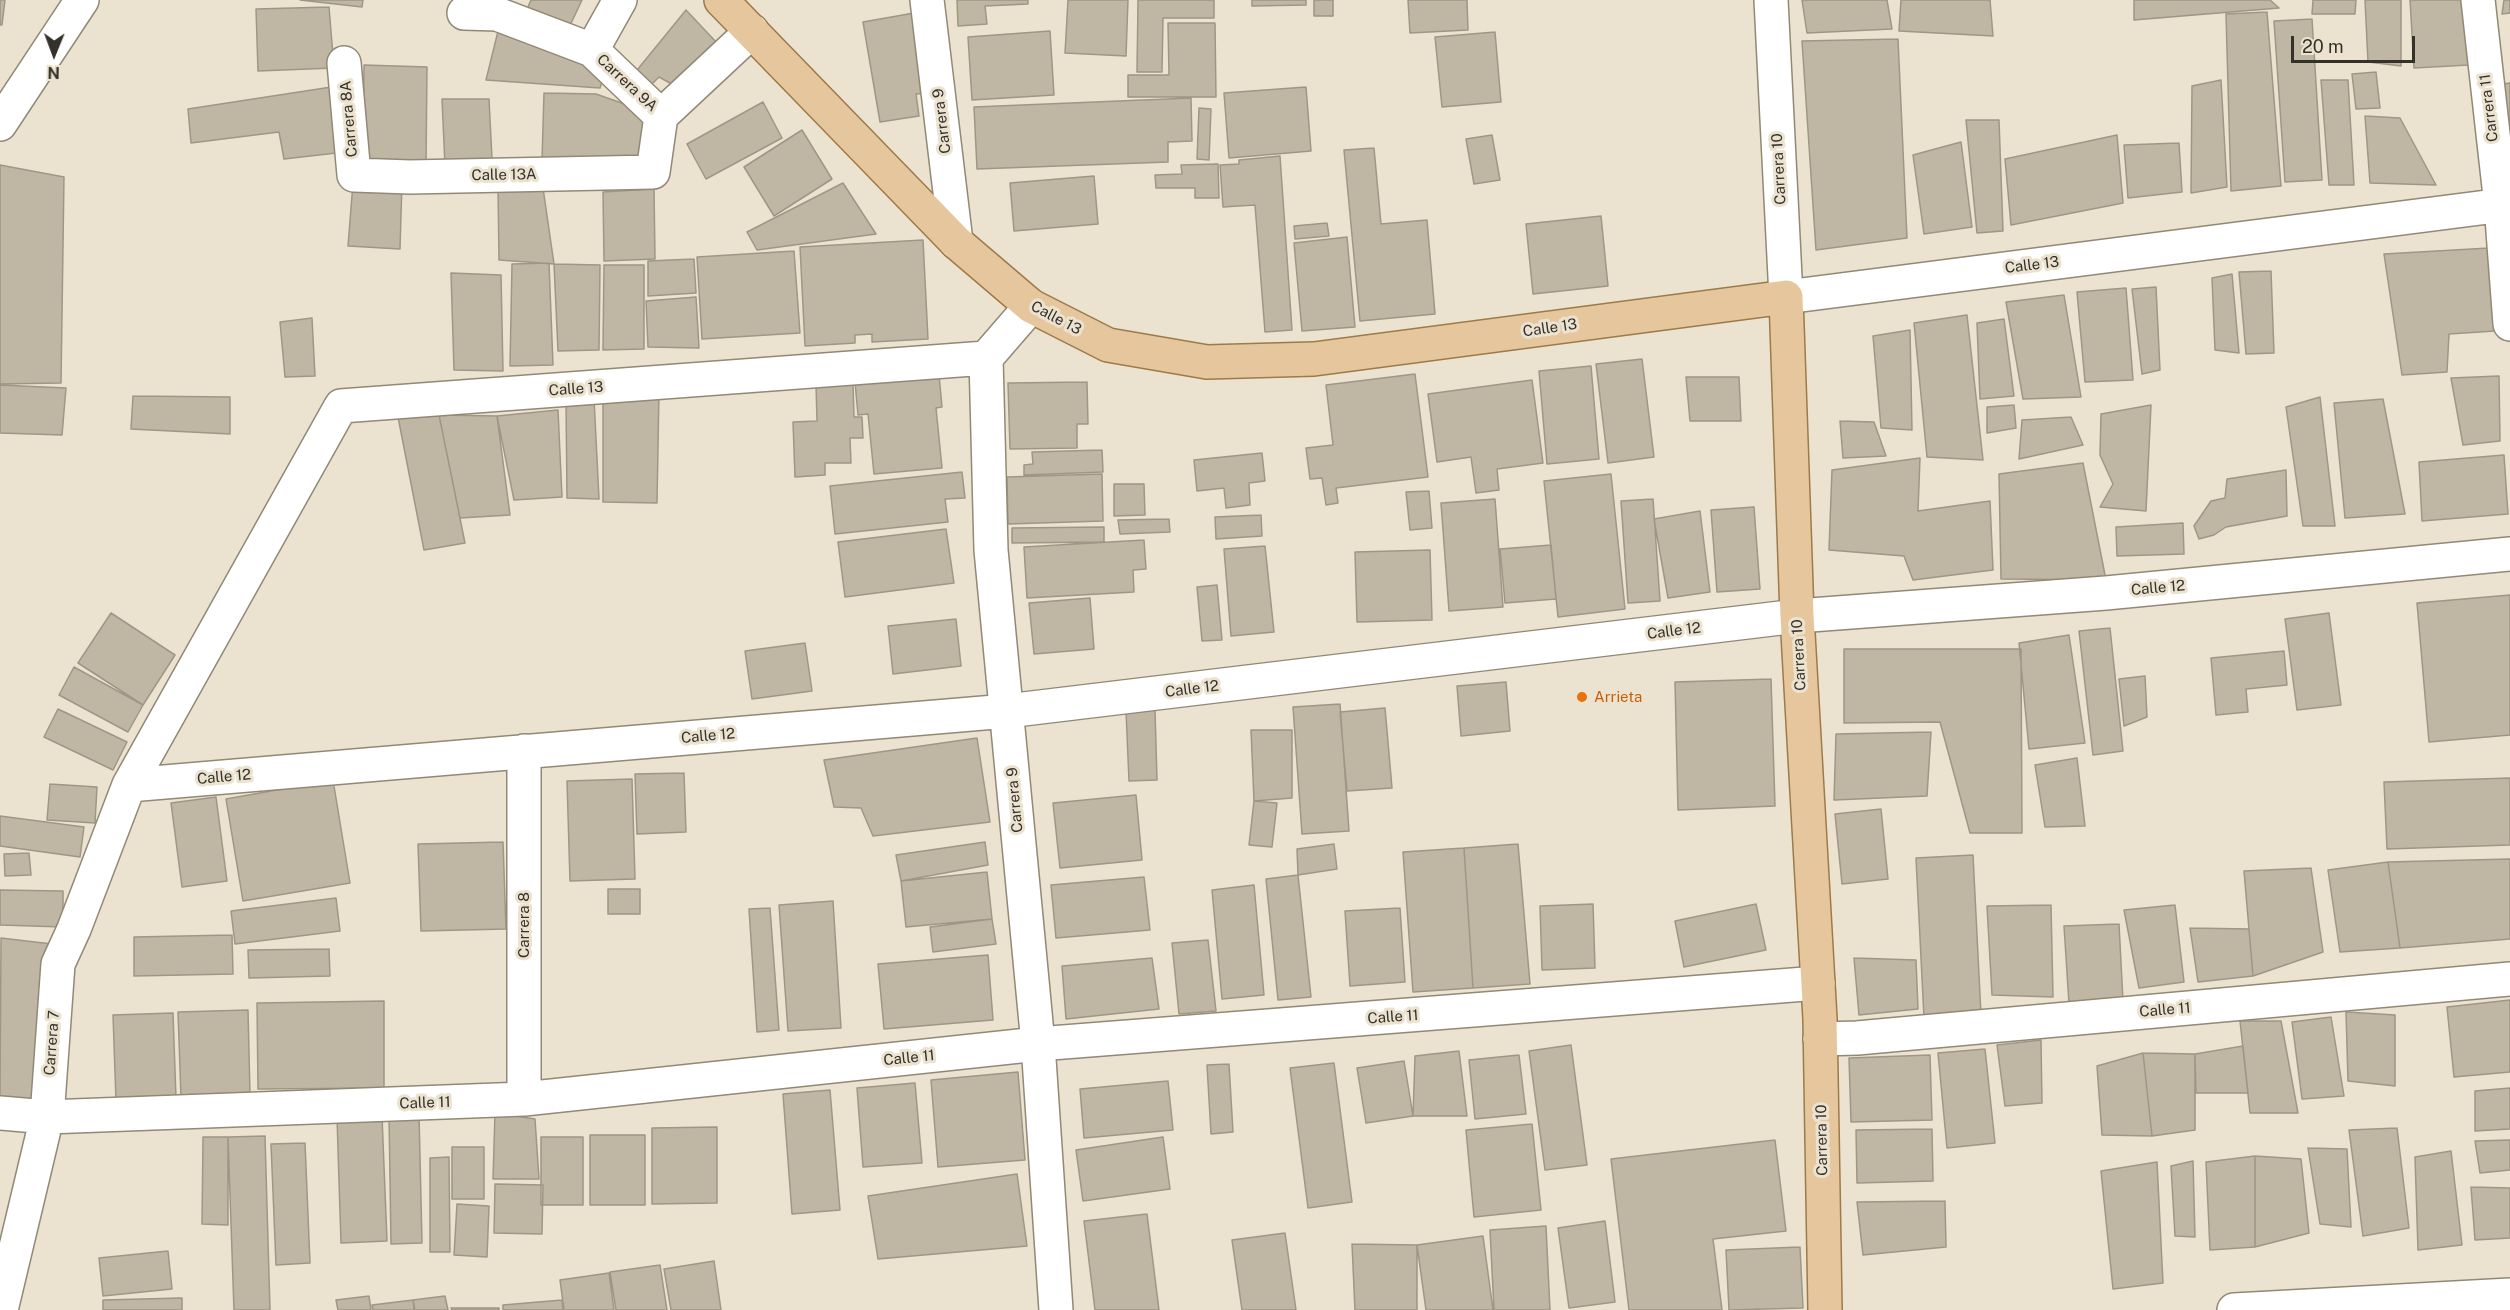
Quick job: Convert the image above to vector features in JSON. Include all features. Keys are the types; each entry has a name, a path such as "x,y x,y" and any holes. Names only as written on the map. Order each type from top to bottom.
{"main road":[{"name":"Calle 13","path":"721,0 956,242 1031,306 1108,345 1207,362 1314,359 1786,297"},
{"name":"Carrera 10","path":"1786,297 1797,616 1818,983 1825,1310"}],"street":[{"path":"0,124 11,90 82,0"},
{"name":"Carrera 9A","path":"620,0 592,50 661,116 653,172"},
{"name":"Carrera 9","path":"927,0 956,242"},
{"name":"Carrera 10","path":"1771,0 1786,297"},
{"name":"Carrera 11","path":"2478,0 2505,204 2510,324"},
{"path":"464,13 496,14 592,50"},
{"path":"661,116 752,31"},
{"name":"Carrera 8A","path":"344,63 354,174"},
{"name":"Calle 13A","path":"354,174 410,177 653,172"},
{"name":"Calle 13","path":"1786,297 2505,204"},
{"path":"986,358 1031,306"},
{"name":"Carrera 9","path":"986,358 991,550 1038,1044 1056,1310"},
{"name":"Calle 13","path":"129,785 341,406 986,358"},
{"name":"Calle 12","path":"129,785 1007,711 1797,616 2106,593 2510,554"},
{"name":"Carrera 8","path":"524,751 524,1099"},
{"name":"Carrera 7","path":"1,1310 46,1117 58,964 74,930 129,785"},
{"name":"Calle 11","path":"1820,1039 1857,1038 2510,979"},
{"name":"Calle 11","path":"0,1113 46,1117 524,1099 1038,1044 1818,983"},
{"path":"2234,1310 2510,1295"}],"building":[{"path":"0,0 5,0 2,25 0,25"},
{"path":"300,0 363,0 362,7"},
{"path":"531,0 582,0 566,34 524,16"},
{"path":"957,0 1028,0 1028,4 985,6 987,24 958,26"},
{"path":"1068,0 1128,0 1126,56 1065,53"},
{"path":"1138,0 1214,0 1214,18 1163,18 1162,72 1137,72"},
{"path":"1252,0 1306,0 1306,5 1252,6"},
{"path":"1314,0 1333,0 1333,16 1314,16"},
{"path":"1408,0 1467,0 1468,30 1410,33"},
{"path":"1802,0 1887,0 1892,29 1807,33"},
{"path":"1901,0 1990,0 1993,36 1899,31"},
{"path":"2134,0 2270,0 2279,8 2134,20"},
{"path":"2313,0 2356,0 2355,14 2312,14"},
{"path":"2365,0 2401,0 2401,66 2368,62"},
{"path":"2410,0 2462,0 2469,65 2414,68"},
{"path":"2504,0 2510,0 2510,13 2502,14"},
{"path":"329,7 334,68 258,71 256,9"},
{"path":"686,10 718,44 679,88 659,77 647,89 633,75"},
{"path":"2267,12 2281,186 2231,191 2226,14"},
{"path":"914,13 928,93 916,94 919,116 880,122 863,22"},
{"path":"501,19 608,65 600,88 486,80"},
{"path":"2312,19 2322,180 2285,182 2274,21"},
{"path":"1168,23 1215,23 1216,97 1128,97 1128,75 1169,75"},
{"path":"1050,31 1054,95 972,100 968,37"},
{"path":"1495,32 1501,102 1442,107 1435,37"},
{"path":"1898,39 1907,238 1816,250 1802,41"},
{"path":"364,65 427,67 426,165 363,168"},
{"path":"2376,72 2380,108 2356,109 2352,74"},
{"path":"2221,80 2227,187 2191,193 2192,86"},
{"path":"2321,80 2348,80 2354,185 2329,185"},
{"path":"2510,83 2510,164 2495,85"},
{"path":"338,86 345,152 284,159 279,132 191,143 188,109"},
{"path":"1306,87 1311,151 1229,158 1224,93"},
{"path":"544,93 596,94 650,113 643,161 542,160"},
{"path":"1191,98 1192,141 1168,142 1168,162 977,169 974,107"},
{"path":"442,99 489,99 492,159 445,166"},
{"path":"763,102 782,138 706,179 687,144"},
{"path":"1199,108 1211,109 1209,160 1197,159"},
{"path":"2365,116 2400,118 2436,185 2370,183"},
{"path":"1966,120 1999,120 2003,231 1977,233"},
{"path":"802,130 832,179 774,216 744,167"},
{"path":"1492,135 1500,180 1474,184 1466,139"},
{"path":"2117,135 2123,203 2011,225 2005,159"},
{"path":"1961,142 1972,227 1924,234 1913,155"},
{"path":"2179,143 2182,192 2128,198 2124,145"},
{"path":"1374,148 1381,224 1427,220 1435,314 1360,321 1344,150"},
{"path":"1280,156 1292,330 1265,332 1255,205 1223,207 1220,165 1239,164 1239,160"},
{"path":"1218,164 1219,198 1195,198 1195,188 1156,188 1155,175 1182,174 1181,165"},
{"path":"0,165 64,177 61,383 0,384"},
{"path":"1094,176 1098,224 1014,231 1010,183"},
{"path":"402,182 400,249 348,246 353,183"},
{"path":"843,183 876,234 757,250 747,232"},
{"path":"498,187 543,188 554,264 499,260"},
{"path":"654,189 655,259 604,261 603,192"},
{"path":"1601,216 1608,286 1533,294 1526,224"},
{"path":"1327,223 1329,236 1295,239 1294,226"},
{"path":"1347,237 1355,327 1302,331 1294,243"},
{"path":"923,240 928,339 872,342 872,334 855,335 855,343 805,346 800,247"},
{"path":"2489,248 2495,331 2449,334 2447,372 2402,375 2384,254"},
{"path":"794,251 800,333 702,339 697,257"},
{"path":"694,259 696,293 648,296 648,261"},
{"path":"549,263 553,365 510,366 512,264"},
{"path":"554,264 600,265 599,350 558,351"},
{"path":"604,265 644,265 644,349 603,350"},
{"path":"2271,271 2274,353 2246,354 2239,272"},
{"path":"451,273 501,275 503,371 454,370"},
{"path":"2232,274 2239,353 2215,350 2212,278"},
{"path":"2156,287 2160,370 2142,374 2132,289"},
{"path":"2126,288 2133,380 2085,382 2077,292"},
{"path":"2064,295 2081,397 2023,399 2006,302"},
{"path":"696,297 699,348 648,347 646,301"},
{"path":"1967,315 1983,460 1927,457 1914,323"},
{"path":"312,318 315,376 285,377 280,322"},
{"path":"2004,319 2014,396 1980,399 1977,323"},
{"path":"1910,330 1912,430 1881,428 1873,336"},
{"path":"1642,359 1654,457 1608,463 1596,364"},
{"path":"1591,366 1599,459 1547,464 1539,371"},
{"path":"1415,374 1428,477 1336,488 1338,503 1326,505 1322,478 1310,479 1306,448 1333,445 1326,385"},
{"path":"939,375 942,407 936,408 942,468 874,474 868,414 858,415 855,382"},
{"path":"2499,376 2500,441 2463,445 2451,378"},
{"path":"1686,377 1739,377 1741,421 1690,421"},
{"path":"1532,380 1543,463 1497,469 1499,490 1476,493 1471,457 1437,462 1428,394"},
{"path":"1087,382 1088,424 1077,424 1077,448 1010,449 1008,383"},
{"path":"853,383 854,417 862,417 863,438 850,438 851,463 825,463 825,475 795,477 793,422 817,421 816,384"},
{"path":"0,385 66,388 62,435 0,433"},
{"path":"603,390 659,391 657,503 603,502"},
{"path":"133,396 230,397 230,434 131,429"},
{"path":"2320,397 2335,526 2303,526 2286,407"},
{"path":"594,398 599,499 567,498 566,400"},
{"path":"2383,399 2405,514 2345,518 2334,403"},
{"path":"2014,405 2016,428 1987,433 1987,407"},
{"path":"2151,405 2146,511 2100,507 2113,484 2100,455 2101,414"},
{"path":"558,410 562,497 514,500 497,416"},
{"path":"439,415 465,543 424,550 398,417"},
{"path":"439,415 497,416 510,515 460,518"},
{"path":"2071,417 2083,445 2019,459 2022,420"},
{"path":"1840,421 1874,422 1886,456 1843,458"},
{"path":"1102,450 1103,472 1024,475 1024,465 1033,464 1032,452"},
{"path":"1262,453 1265,481 1249,483 1250,505 1226,508 1224,488 1197,491 1194,460"},
{"path":"2504,455 2508,514 2422,521 2419,462"},
{"path":"1920,458 1918,511 1990,501 1993,570 1913,580 1904,556 1829,550 1832,470"},
{"path":"2083,463 2106,580 2001,579 1999,474"},
{"path":"2286,470 2287,516 2226,527 2214,535 2199,539 2194,526 2211,501 2225,498 2227,479"},
{"path":"962,472 965,498 945,499 948,522 835,534 830,486"},
{"path":"1102,474 1103,521 1008,524 1007,477"},
{"path":"1611,474 1625,609 1558,617 1544,481"},
{"path":"1114,484 1144,484 1145,515 1114,516"},
{"path":"1429,491 1432,528 1410,530 1406,492"},
{"path":"1495,499 1503,607 1449,611 1441,503"},
{"path":"1653,499 1660,601 1628,603 1621,501"},
{"path":"1754,507 1760,589 1717,592 1711,510"},
{"path":"1700,511 1710,592 1668,598 1654,519"},
{"path":"1261,515 1262,536 1216,539 1215,517"},
{"path":"1169,519 1170,532 1120,534 1118,520"},
{"path":"2183,523 2184,554 2117,556 2116,527"},
{"path":"1104,527 1104,542 1012,543 1012,528"},
{"path":"946,529 954,583 845,597 838,542"},
{"path":"1144,540 1146,569 1133,570 1134,592 1027,598 1024,547"},
{"path":"1551,545 1556,599 1505,603 1500,549"},
{"path":"1265,546 1274,632 1231,636 1224,549"},
{"path":"1430,550 1432,620 1357,622 1355,552"},
{"path":"1217,585 1222,640 1202,641 1197,587"},
{"path":"2510,595 2510,735 2429,742 2417,603"},
{"path":"1090,598 1094,649 1034,654 1029,603"},
{"path":"111,613 175,655 143,705 78,663"},
{"path":"2329,613 2341,705 2297,710 2285,619"},
{"path":"956,619 961,666 893,674 888,626"},
{"path":"2110,628 2123,751 2093,755 2079,631"},
{"path":"2069,635 2085,743 2029,749 2019,643"},
{"path":"805,643 812,691 752,699 745,651"},
{"path":"1844,649 2021,649 2022,833 1970,833 1940,722 1844,723"},
{"path":"2284,651 2287,685 2246,689 2248,712 2216,715 2211,658"},
{"path":"74,667 143,705 128,732 59,695"},
{"path":"2145,676 2147,717 2124,726 2119,679"},
{"path":"1771,679 1775,806 1678,810 1675,682"},
{"path":"1506,682 1510,731 1461,736 1457,686"},
{"path":"1340,704 1349,831 1302,834 1293,707"},
{"path":"1385,708 1392,788 1347,791 1340,712"},
{"path":"58,709 127,742 113,770 44,737"},
{"path":"1155,710 1157,780 1129,781 1126,711"},
{"path":"1251,730 1292,730 1292,798 1254,801"},
{"path":"1931,732 1927,796 1834,800 1836,734"},
{"path":"977,738 990,822 873,836 861,808 834,807 824,760"},
{"path":"2077,758 2085,826 2045,827 2035,765"},
{"path":"684,773 686,832 637,834 635,774"},
{"path":"2510,778 2510,845 2387,849 2384,782"},
{"path":"632,779 635,879 570,881 567,781"},
{"path":"333,780 350,883 243,901 226,799"},
{"path":"50,784 97,787 95,823 47,820"},
{"path":"1136,795 1142,860 1060,868 1053,803"},
{"path":"216,797 227,881 182,887 171,803"},
{"path":"1254,801 1277,803 1272,847 1249,845"},
{"path":"1881,809 1888,879 1842,884 1835,814"},
{"path":"0,816 84,827 80,857 0,846"},
{"path":"503,842 506,929 421,931 418,844"},
{"path":"985,842 988,865 901,881 896,855"},
{"path":"1334,844 1337,869 1298,875 1297,849"},
{"path":"1518,844 1530,984 1473,988 1464,848"},
{"path":"1464,848 1473,988 1413,992 1403,852"},
{"path":"29,853 31,875 5,876 4,854"},
{"path":"1973,855 1981,1015 1924,1018 1916,858"},
{"path":"2510,859 2510,939 2400,948 2388,862"},
{"path":"2388,862 2400,948 2340,952 2328,870"},
{"path":"2311,868 2323,952 2253,976 2244,871"},
{"path":"987,872 992,919 906,927 901,881"},
{"path":"1298,875 1311,997 1278,1000 1266,879"},
{"path":"1144,877 1150,930 1056,938 1051,885"},
{"path":"1254,885 1264,995 1222,999 1212,890"},
{"path":"608,889 640,889 640,914 608,914"},
{"path":"0,890 63,891 63,927 0,925"},
{"path":"336,898 340,931 235,944 231,911"},
{"path":"833,901 841,1028 788,1031 779,905"},
{"path":"1593,904 1595,968 1542,970 1540,906"},
{"path":"1756,904 1766,950 1684,967 1675,921"},
{"path":"2051,905 2053,997 1992,995 1987,906"},
{"path":"2175,905 2184,982 2139,988 2124,910"},
{"path":"770,908 779,1030 757,1032 749,909"},
{"path":"1400,908 1405,982 1350,986 1345,911"},
{"path":"992,919 996,944 933,952 930,927"},
{"path":"2119,924 2123,1001 2069,1004 2064,926"},
{"path":"2190,928 2249,929 2253,976 2198,982"},
{"path":"232,935 233,974 134,976 134,937"},
{"path":"1,938 52,944 42,1100 0,1099"},
{"path":"1208,940 1216,1011 1179,1014 1172,943"},
{"path":"329,949 330,976 249,978 248,950"},
{"path":"988,955 993,1020 884,1029 878,964"},
{"path":"1152,958 1159,1009 1066,1019 1062,966"},
{"path":"1854,958 1916,960 1918,1009 1859,1015"},
{"path":"2510,1000 2510,1072 2454,1077 2447,1007"},
{"path":"384,1001 384,1088 258,1089 257,1003"},
{"path":"248,1010 250,1095 181,1097 178,1012"},
{"path":"2346,1012 2395,1015 2395,1086 2348,1081"},
{"path":"173,1013 176,1099 116,1101 113,1015"},
{"path":"2331,1017 2344,1096 2302,1099 2292,1022"},
{"path":"2240,1021 2281,1021 2298,1113 2250,1113"},
{"path":"2041,1040 2042,1103 2005,1106 1997,1045"},
{"path":"1571,1045 1587,1165 1545,1170 1529,1051"},
{"path":"2243,1046 2248,1093 2196,1093 2195,1054"},
{"path":"1985,1049 1995,1143 1947,1148 1938,1053"},
{"path":"1459,1051 1467,1116 1413,1116 1415,1056"},
{"path":"2143,1053 2195,1054 2195,1130 2152,1136"},
{"path":"2143,1053 2152,1136 2102,1135 2097,1066"},
{"path":"1519,1055 1526,1114 1475,1119 1469,1060"},
{"path":"1930,1055 1932,1120 1851,1122 1849,1058"},
{"path":"1404,1061 1413,1116 1366,1123 1357,1068"},
{"path":"1334,1063 1352,1202 1308,1208 1290,1068"},
{"path":"1229,1064 1233,1132 1211,1134 1207,1065"},
{"path":"1018,1072 1025,1160 938,1167 931,1080"},
{"path":"1168,1081 1173,1130 1084,1138 1080,1089"},
{"path":"915,1083 922,1163 863,1167 857,1088"},
{"path":"2510,1088 2510,1129 2475,1131 2475,1091"},
{"path":"830,1090 840,1210 792,1214 783,1094"},
{"path":"495,1113 535,1119 539,1179 493,1179"},
{"path":"389,1114 419,1114 422,1243 391,1244"},
{"path":"382,1116 387,1241 341,1243 337,1118"},
{"path":"1532,1124 1541,1210 1474,1217 1466,1130"},
{"path":"717,1127 717,1203 652,1204 652,1128"},
{"path":"2397,1128 2409,1228 2363,1236 2349,1130"},
{"path":"1932,1129 1933,1181 1857,1183 1856,1130"},
{"path":"590,1135 645,1135 645,1205 590,1205"},
{"path":"265,1136 270,1310 234,1310 228,1137"},
{"path":"203,1137 228,1137 228,1225 202,1224"},
{"path":"541,1137 583,1137 583,1205 541,1205"},
{"path":"1163,1137 1170,1189 1083,1201 1076,1150"},
{"path":"1775,1140 1786,1231 1713,1239 1722,1310 1629,1310 1611,1159"},
{"path":"2510,1140 2510,1170 2480,1173 2475,1141"},
{"path":"305,1143 310,1263 276,1265 271,1144"},
{"path":"452,1147 484,1147 484,1199 452,1199"},
{"path":"2308,1148 2347,1149 2351,1227 2320,1224"},
{"path":"2451,1151 2462,1245 2418,1250 2415,1157"},
{"path":"2255,1156 2255,1247 2210,1250 2206,1162"},
{"path":"2255,1156 2301,1159 2309,1233 2255,1247"},
{"path":"449,1157 450,1252 430,1252 430,1158"},
{"path":"2193,1161 2195,1237 2175,1236 2171,1166"},
{"path":"2157,1162 2163,1283 2113,1289 2101,1171"},
{"path":"1017,1174 1027,1246 878,1259 868,1196"},
{"path":"495,1184 543,1185 542,1234 494,1233"},
{"path":"2471,1187 2510,1188 2510,1238 2475,1240"},
{"path":"1945,1201 1946,1247 1863,1255 1857,1202"},
{"path":"457,1204 489,1206 487,1257 454,1255"},
{"path":"1147,1214 1159,1310 1095,1310 1084,1221"},
{"path":"1605,1221 1615,1302 1569,1308 1558,1228"},
{"path":"1546,1226 1550,1310 1494,1310 1490,1230"},
{"path":"1285,1233 1296,1310 1242,1310 1232,1240"},
{"path":"1483,1236 1493,1310 1426,1310 1417,1245"},
{"path":"1352,1244 1417,1245 1417,1310 1355,1310"},
{"path":"1800,1247 1803,1308 1729,1310 1726,1250"},
{"path":"168,1251 172,1289 103,1296 99,1258"},
{"path":"714,1261 721,1310 671,1310 664,1269"},
{"path":"660,1265 667,1310 616,1310 610,1272"},
{"path":"609,1273 614,1310 564,1310 560,1280"},
{"path":"369,1296 371,1310 338,1310 336,1300"},
{"path":"445,1296 448,1310 415,1310 413,1300"},
{"path":"182,1298 182,1310 103,1310 103,1300"},
{"path":"413,1300 414,1310 373,1310 372,1305"},
{"path":"562,1300 563,1310 503,1310 503,1305"},
{"path":"451,1308 499,1308 499,1310 452,1310"}],"place":[{"name":"Arrieta","path":"1582,697"}]}
